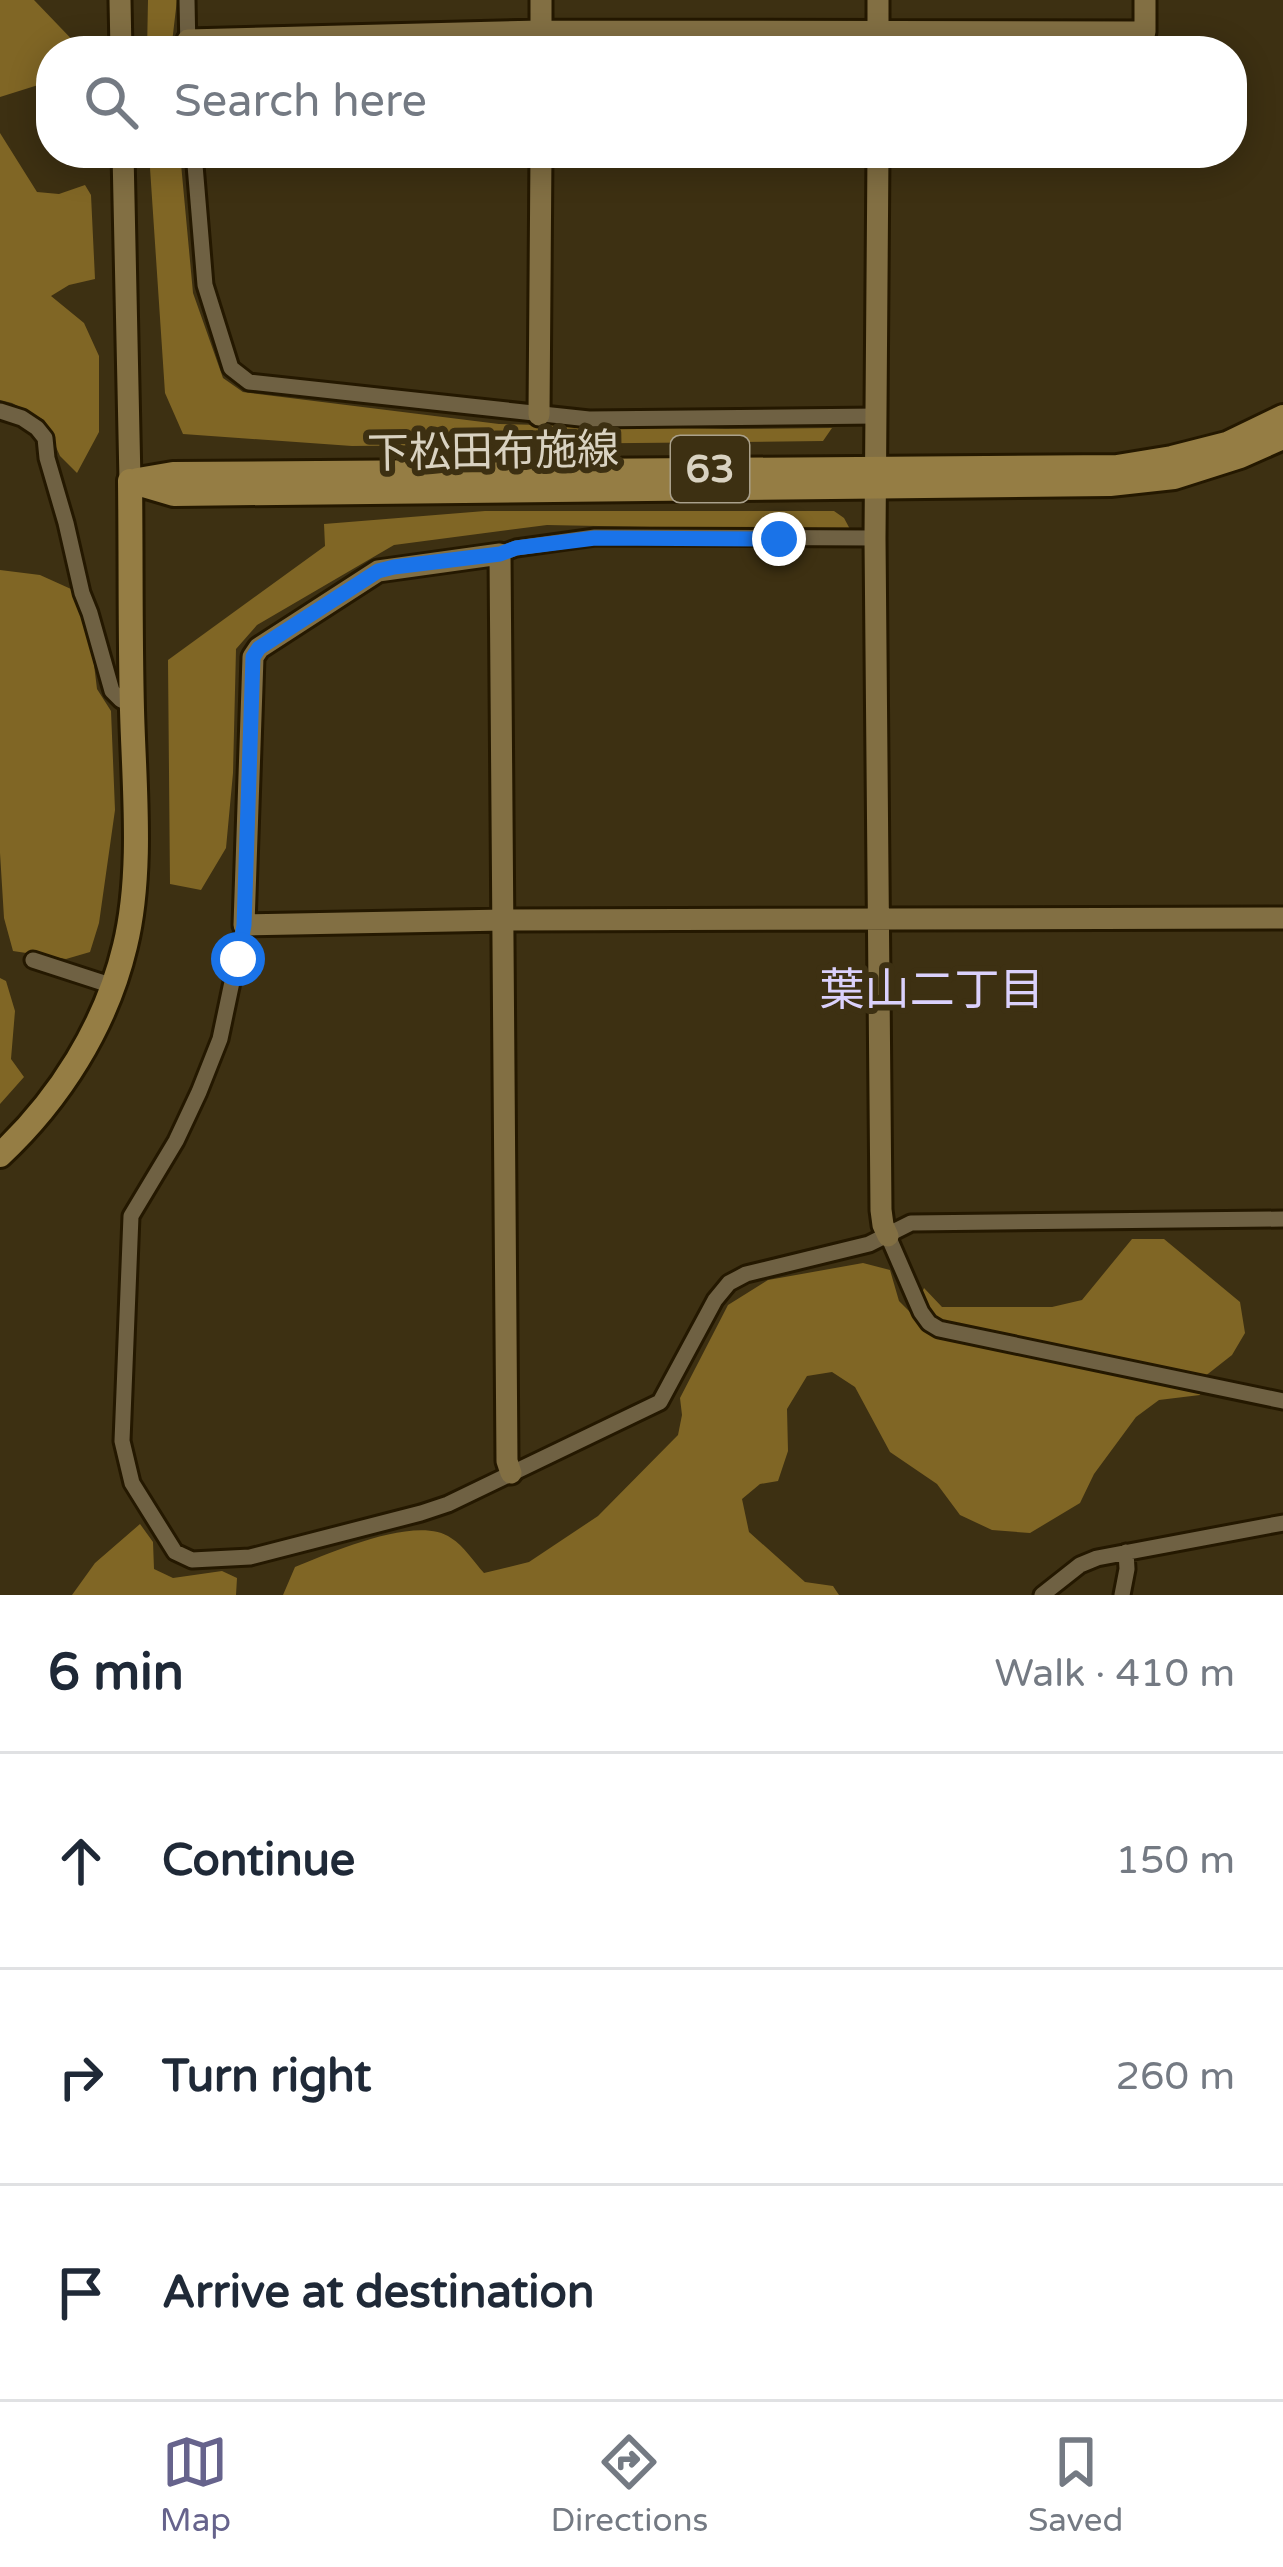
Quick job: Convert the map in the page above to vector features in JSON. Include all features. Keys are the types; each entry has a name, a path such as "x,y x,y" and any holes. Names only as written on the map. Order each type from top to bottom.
{"main road":[{"name":"下松田布施線","path":"876,477 1117,467 1227,444 1283,417"},
{"name":"下松田布施線","path":"130,481 173,473 876,477 1110,484 1174,477 1283,436"},
{"path":"0,1155 59,1088 92,1036 125,946 136,844 130,481"}],"street":[{"path":"120,0 121,36"},
{"path":"187,0 188,36"},
{"path":"541,0 541,36"},
{"path":"878,0 878,36"},
{"path":"1012,36 1145,32 1144,0"},
{"path":"123,168 130,481"},
{"path":"195,168 205,285 231,368 250,382 589,419 877,416"},
{"path":"539,415 541,168"},
{"path":"878,168 875,538 881,1210 888,1236 920,1312 939,1329 1283,1401"},
{"path":"0,411 22,418 45,438 46,458 112,691 132,702"},
{"path":"875,538 595,538 378,571 259,648 252,672 244,925 220,1039 176,1142 131,1216 122,1441 132,1483 175,1552 192,1559 250,1557 448,1504 660,1402 715,1300 729,1283 746,1274 869,1244 911,1223 1283,1220"},
{"path":"500,554 507,1461 511,1473"},
{"path":"244,925 1283,918"},
{"path":"33,959 112,986"},
{"path":"1042,1595 1080,1565 1283,1523"},
{"path":"1122,1595 1126,1552"}],"shaded area":[{"path":"0,0 34,0 69,36 36,36 36,86 0,97"},
{"path":"148,0 177,0 173,36 147,36"},
{"path":"0,133 37,192 59,194 85,185 91,195 95,279 69,285 51,296 84,323 99,356 99,432 77,473 60,456 44,420 0,400"},
{"path":"150,168 181,168 193,293 223,378 243,392 499,424 832,428 823,441 352,446 183,434 165,393"},
{"path":"485,511 834,511 851,531 547,525 394,545 257,625 236,649 226,848 201,890 170,884 168,660 325,546 324,524"},
{"path":"0,570 40,575 71,589 92,648 97,689 111,711 115,810 99,923 90,952 66,959 13,951 4,918"},
{"path":"0,978 6,981 15,1011 11,1059 24,1077 0,1104"},
{"path":"1132,1239 1164,1239 1240,1302 1245,1333 1232,1355 1204,1377 1200,1395 1159,1400 1136,1417 1094,1474 1080,1503 1030,1533 992,1530 960,1515 937,1484 890,1452 855,1387 832,1372 807,1376 787,1409 788,1451 778,1481 760,1484 742,1499 749,1532 805,1582 833,1586 839,1595 283,1595 295,1567 351,1545 417,1530 451,1538 484,1573 529,1562 598,1516 678,1435 680,1398 728,1305 768,1280 863,1263 890,1270 899,1301 913,1315 924,1288 942,1307 1052,1307 1082,1300"},
{"path":"140,1524 153,1542 154,1569 173,1578 222,1571 237,1578 236,1595 72,1595 95,1563"}],"district":[{"name":"葉山二丁目","path":"932,991"}],"route":[{"path":"238,959 244,925 253,657 259,648 378,571 394,567 595,538 779,539"}]}
